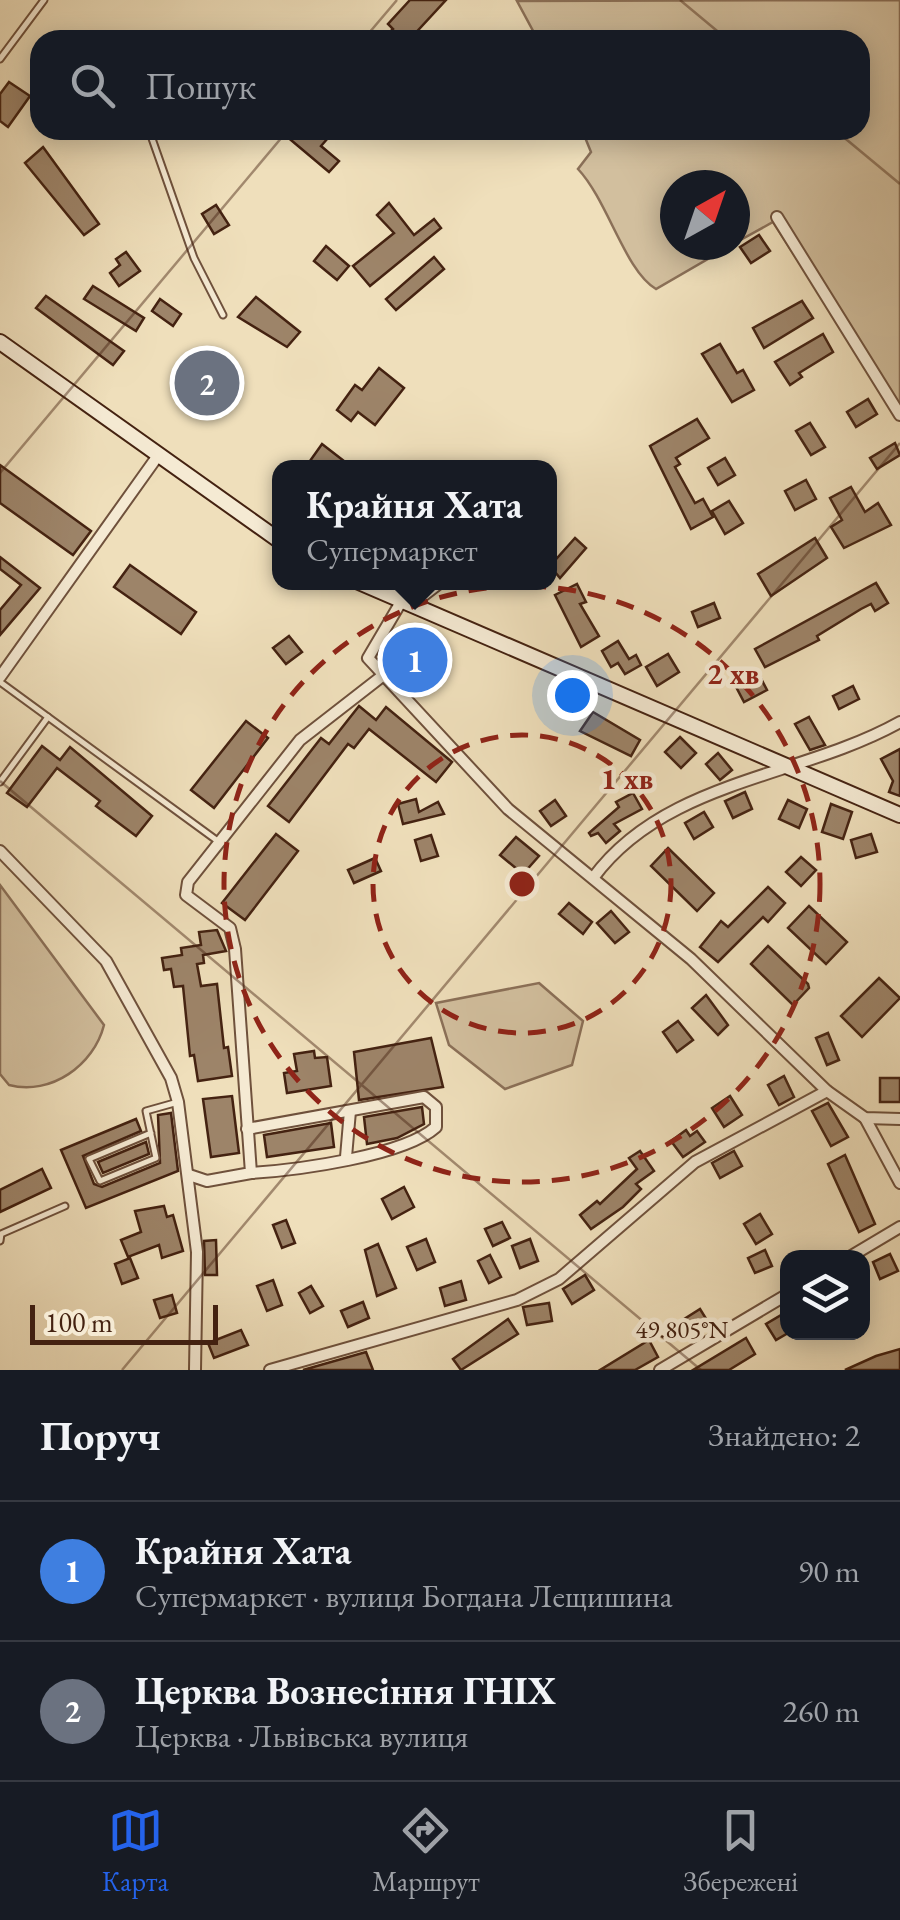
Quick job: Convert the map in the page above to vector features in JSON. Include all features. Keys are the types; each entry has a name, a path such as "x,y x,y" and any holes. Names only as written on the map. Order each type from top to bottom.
{"main road":[{"path":"0,342 157,457 272,535"},
{"path":"376,590 900,815"}],"street":[{"path":"777,217 900,415"},
{"path":"0,679 157,457"},
{"path":"407,605 368,658 381,677 464,757 508,809 691,959 826,1091 865,1118 900,1182"},
{"path":"251,1173 230,928 186,895 188,882 300,740 381,677"},
{"path":"593,878 611,854 646,826 736,784 790,767 900,722"},
{"path":"0,851 106,962 170,1078 178,1102 197,1252 195,1370"},
{"path":"270,1370 517,1300 558,1280 695,1162 826,1091"},
{"path":"188,1175 207,1181 312,1168 420,1142 436,1127 436,1107 424,1097 247,1129"},
{"path":"346,1157 350,1111"},
{"path":"865,1118 900,1119"},
{"path":"861,1250 900,1227"},
{"path":"660,1370 780,1299"}],"lane":[{"path":"0,59 44,0"},
{"path":"153,140 194,258 223,315"},
{"path":"407,605 432,590"},
{"path":"0,679 220,842"},
{"path":"0,782 48,717"},
{"path":"151,1133 89,1159 100,1181 156,1158 151,1133 146,1111 178,1102"},
{"path":"0,1242 1,1234 65,1206"}],"shaded area":[{"path":"900,0 900,418 773,222 750,235 750,170 660,170 660,260 706,260 656,289 635,267 578,169 591,152 586,140 870,140 870,30 533,30 517,1"},
{"path":"0,885 104,1025 99,1040 81,1064 40,1086 9,1085 0,1074"},
{"path":"539,983 583,1021 572,1065 505,1089 449,1045 436,1003"}],"building":[{"path":"410,0 446,0 418,30 392,30 388,24"},
{"path":"9,82 30,96 8,127 0,121 0,94"},
{"path":"291,140 326,140 321,146 339,161 329,172"},
{"path":"43,147 99,224 84,235 25,163"},
{"path":"389,203 414,235 434,219 441,228 370,286 353,266 394,233 377,215"},
{"path":"216,205 229,225 214,234 202,214"},
{"path":"759,235 770,251 751,263 750,241"},
{"path":"326,246 349,266 337,280 314,261"},
{"path":"126,252 140,271 119,286 110,273 120,265 116,259"},
{"path":"434,257 444,269 396,310 386,299"},
{"path":"93,286 144,318 136,331 84,299"},
{"path":"46,296 124,351 113,365 36,308"},
{"path":"256,297 300,332 287,347 238,317"},
{"path":"160,299 181,314 173,326 152,311"},
{"path":"802,301 813,318 764,348 753,328"},
{"path":"823,334 833,352 799,373 802,377 790,385 775,362"},
{"path":"720,344 737,373 743,370 754,390 732,402 702,354"},
{"path":"214,354 234,370 201,412 181,396"},
{"path":"379,368 404,388 375,425 358,412 351,421 337,410 355,385 362,390"},
{"path":"868,399 877,414 856,427 847,412"},
{"path":"697,419 709,438 676,458 680,464 675,467 695,503 703,499 713,517 691,529 650,446"},
{"path":"810,423 825,447 811,455 796,431"},
{"path":"895,443 900,455 877,469 870,458"},
{"path":"322,444 343,460 311,460"},
{"path":"725,458 735,475 718,485 708,468"},
{"path":"0,465 91,531 73,555 0,503"},
{"path":"806,480 816,499 795,510 785,491"},
{"path":"851,487 865,512 878,503 891,525 844,548 831,527 842,520 830,498"},
{"path":"729,501 743,523 725,534 712,511"},
{"path":"575,538 586,548 560,578 557,558"},
{"path":"815,538 827,558 771,596 758,574"},
{"path":"0,557 40,588 0,635 0,610 21,585 0,569"},
{"path":"130,565 196,612 181,634 114,587"},
{"path":"876,583 888,603 875,611 871,604 861,609 817,636 819,640 765,667 755,649"},
{"path":"577,584 586,602 580,604 599,636 581,647 555,595"},
{"path":"714,603 720,618 698,627 692,612"},
{"path":"289,636 302,652 286,664 273,648"},
{"path":"398,639 433,655 415,683 387,658"},
{"path":"618,641 629,659 636,655 641,665 625,674 618,663 611,667 602,651"},
{"path":"668,654 679,672 657,686 646,667"},
{"path":"757,671 767,690 744,702 734,683"},
{"path":"853,686 859,699 839,709 833,696"},
{"path":"359,706 376,720 386,707 452,762 436,782 369,729 354,748 348,744 289,822 268,806 321,738 329,744"},
{"path":"593,712 640,740 631,756 580,731"},
{"path":"809,717 825,745 810,750 795,724"},
{"path":"246,721 268,738 214,808 191,790"},
{"path":"680,737 696,753 681,768 665,752"},
{"path":"42,746 60,760 70,747 152,816 136,836 96,806 100,801 57,768 27,807 7,793"},
{"path":"900,749 900,796 889,792 893,781 881,759"},
{"path":"718,753 732,770 720,780 706,764"},
{"path":"745,792 752,809 733,818 725,801"},
{"path":"633,793 642,809 614,824 620,831 606,843 598,833 591,836 589,833 619,807 616,802"},
{"path":"416,799 419,812 438,802 444,814 403,824 398,804"},
{"path":"555,800 566,816 551,826 540,811"},
{"path":"788,800 807,809 799,828 779,819"},
{"path":"831,804 852,812 843,839 822,832"},
{"path":"704,812 713,827 694,839 685,823"},
{"path":"276,834 298,851 245,920 222,903"},
{"path":"871,834 877,852 856,858 851,840"},
{"path":"431,835 438,856 421,861 415,840"},
{"path":"516,837 539,856 523,874 500,855"},
{"path":"668,848 714,893 697,911 651,866"},
{"path":"801,857 816,870 801,886 786,872"},
{"path":"375,858 381,871 354,883 348,870"},
{"path":"768,887 785,903 768,922 763,917 718,962 700,947 721,921 728,927"},
{"path":"569,903 592,922 583,934 559,914"},
{"path":"809,906 847,942 826,964 788,928"},
{"path":"611,911 629,932 615,943 597,923"},
{"path":"217,930 226,951 203,955 204,963 197,964 201,986 217,984 224,1048 228,1047 232,1076 198,1081 194,1055 190,1056 183,986 174,987 171,969 164,970 162,958 182,955 181,948 201,945 199,932"},
{"path":"768,946 808,984 809,988 793,1005 751,964"},
{"path":"879,978 900,998 862,1037 841,1016"},
{"path":"706,995 728,1025 718,1035 692,1008"},
{"path":"678,1021 693,1040 677,1052 663,1032"},
{"path":"828,1033 839,1060 827,1065 816,1038"},
{"path":"431,1038 443,1087 359,1100 354,1052"},
{"path":"314,1051 315,1058 327,1057 331,1086 287,1093 284,1073 297,1071 294,1054"},
{"path":"784,1076 794,1097 779,1105 768,1085"},
{"path":"880,1078 900,1078 900,1102 880,1102"},
{"path":"232,1096 239,1153 211,1157 203,1099"},
{"path":"730,1096 742,1115 724,1127 712,1108"},
{"path":"828,1103 848,1137 831,1146 812,1111"},
{"path":"422,1107 424,1124 397,1138 367,1144 364,1117"},
{"path":"171,1113 178,1171 86,1208 61,1150 136,1119 141,1131 83,1156 94,1184 102,1187 160,1163 158,1115"},
{"path":"331,1123 334,1147 267,1157 264,1135"},
{"path":"686,1130 690,1136 697,1131 705,1142 683,1157 671,1141"},
{"path":"146,1142 149,1154 103,1173 98,1162"},
{"path":"640,1151 654,1171 636,1184 641,1189 623,1207 591,1229 580,1215 597,1201 600,1204 637,1169 629,1158"},
{"path":"734,1151 742,1166 720,1178 712,1163"},
{"path":"845,1155 875,1224 859,1232 828,1164"},
{"path":"42,1169 51,1188 0,1212 0,1190"},
{"path":"404,1187 414,1207 392,1219 382,1199"},
{"path":"164,1206 167,1217 173,1215 183,1251 162,1258 159,1245 128,1257 121,1240 141,1232 135,1211"},
{"path":"760,1214 772,1234 756,1244 744,1224"},
{"path":"286,1220 295,1243 282,1248 273,1225"},
{"path":"502,1222 510,1238 493,1246 485,1229"},
{"path":"426,1239 435,1262 417,1270 407,1247"},
{"path":"530,1239 538,1261 520,1268 512,1246"},
{"path":"216,1240 217,1275 205,1275 204,1241"},
{"path":"378,1244 396,1288 377,1296 365,1250"},
{"path":"765,1250 772,1266 755,1273 748,1258"},
{"path":"890,1254 898,1271 880,1279 873,1262"},
{"path":"490,1255 501,1277 489,1283 478,1261"},
{"path":"130,1258 138,1278 122,1284 115,1264"},
{"path":"585,1275 594,1290 572,1304 563,1289"},
{"path":"273,1280 282,1305 267,1311 257,1286"},
{"path":"461,1281 466,1300 445,1306 440,1288"},
{"path":"311,1286 323,1306 310,1313 299,1293"},
{"path":"172,1295 177,1313 160,1318 154,1300"},
{"path":"363,1302 369,1318 348,1327 341,1311"},
{"path":"549,1303 552,1321 527,1325 523,1307"},
{"path":"700,1309 710,1325 688,1339 678,1323"},
{"path":"780,1316 780,1338 776,1340 766,1324"},
{"path":"508,1319 518,1334 461,1370 453,1359"},
{"path":"241,1330 248,1345 214,1358 208,1343"},
{"path":"746,1338 755,1354 729,1370 693,1370"},
{"path":"649,1340 658,1357 635,1370 600,1370"},
{"path":"900,1349 900,1370 845,1370 876,1356"},
{"path":"366,1352 373,1370 303,1370"}],"place":[{"name":"Церква Вознесіння ГНІХ","path":"207,383"},
{"name":"Крайня Хата","path":"415,660"}]}
